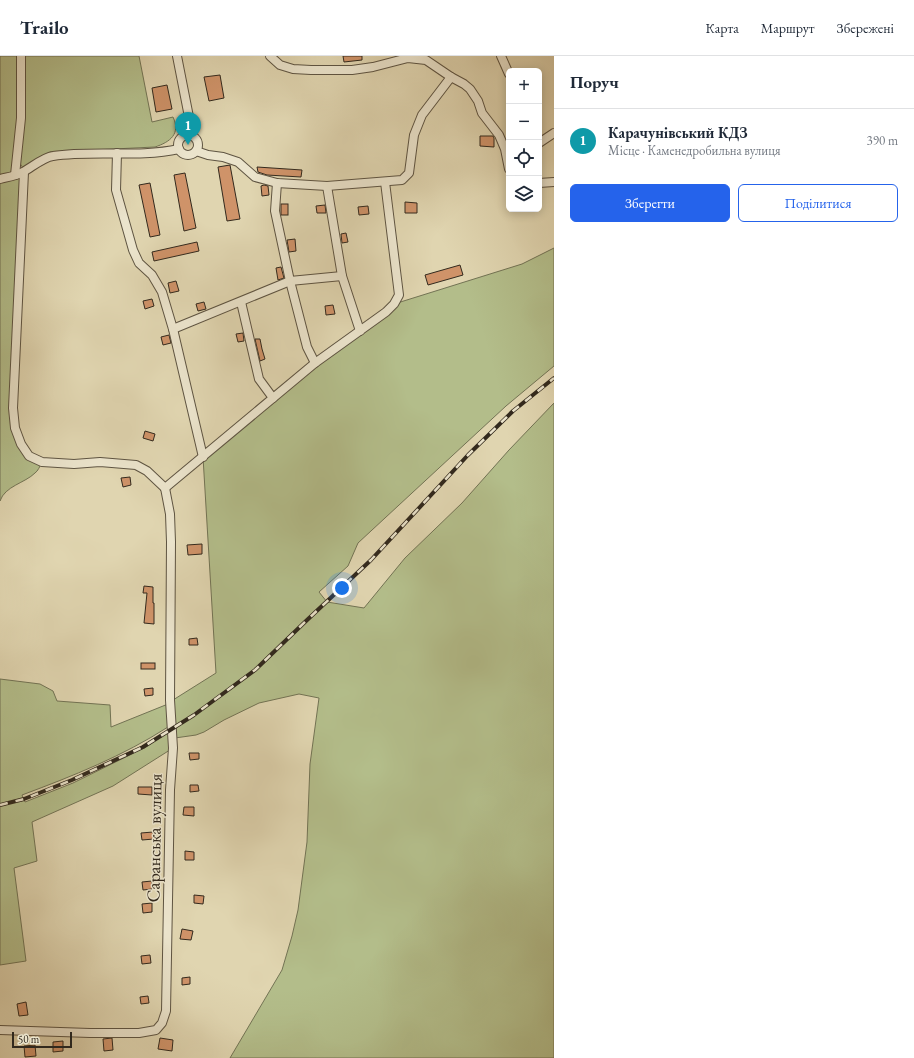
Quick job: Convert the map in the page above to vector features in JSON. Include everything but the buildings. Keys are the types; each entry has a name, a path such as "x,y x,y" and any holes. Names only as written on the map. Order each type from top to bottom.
{"street":[{"path":"15,176 21,118 21,56"},
{"path":"177,56 190,122 189,135"},
{"path":"270,56 280,65 293,69 312,70 352,70 373,67 409,57 426,60 470,89 478,101 482,113 499,135 506,154"},
{"path":"501,56 506,68"},
{"path":"196,151 208,155 223,156 238,162 255,177 277,183 327,186 402,180 409,173 414,135 422,116 451,77"},
{"path":"542,141 554,133"},
{"path":"189,135 194,137 198,142 198,147 192,154 186,155 179,149 178,144 180,139 184,136 189,135"},
{"path":"0,179 15,176 24,172 51,156 117,153 162,153 179,149"},
{"path":"117,153 116,190 133,250 139,263 152,275 162,292 173,329 203,456"},
{"path":"24,172 13,408 15,428 21,444 29,456 42,462 74,464 100,462 136,465 147,471 166,488 316,363 386,312 394,304 399,295 385,182"},
{"path":"542,184 554,182"},
{"path":"277,183 275,211 290,281 306,347 316,363"},
{"path":"327,186 342,276 360,330"},
{"path":"173,329 290,281 342,276"},
{"path":"241,302 259,378 273,398"},
{"name":"Саранська вулиця","path":"0,1030 140,1034 156,1030 162,1023 166,1012 170,790 173,748 170,700 171,542 170,514 166,488"}],"green space":[{"path":"0,56 21,56 15,175 24,172 13,408 21,444 42,462 36,472 6,492 0,501"},
{"path":"24,56 139,56 152,122 173,117 176,128 175,133 165,143 155,147 50,152 23,168 19,162"},
{"path":"554,248 554,366 506,406 358,543 348,566 319,592 327,602 364,608 405,558 462,503 509,450 554,403 554,1058 230,1058 282,970 292,936 298,910 307,842 310,764 319,698 299,694 259,703 224,720 204,732 196,735 175,738 173,700 216,673 203,457 394,304 522,264"},
{"path":"0,679 40,684 53,691 57,701 110,705 111,727 168,704 168,727 97,765 22,795 25,802 73,783 144,748 172,730 173,748 113,786 32,822 37,861 14,868 26,961 0,965"}],"railway":[{"path":"0,805 24,799 72,780 143,747 194,715 255,670 371,560 468,455 513,411 554,378"}],"place":[{"name":"Карачунівський КДЗ","path":"188,145"}]}
